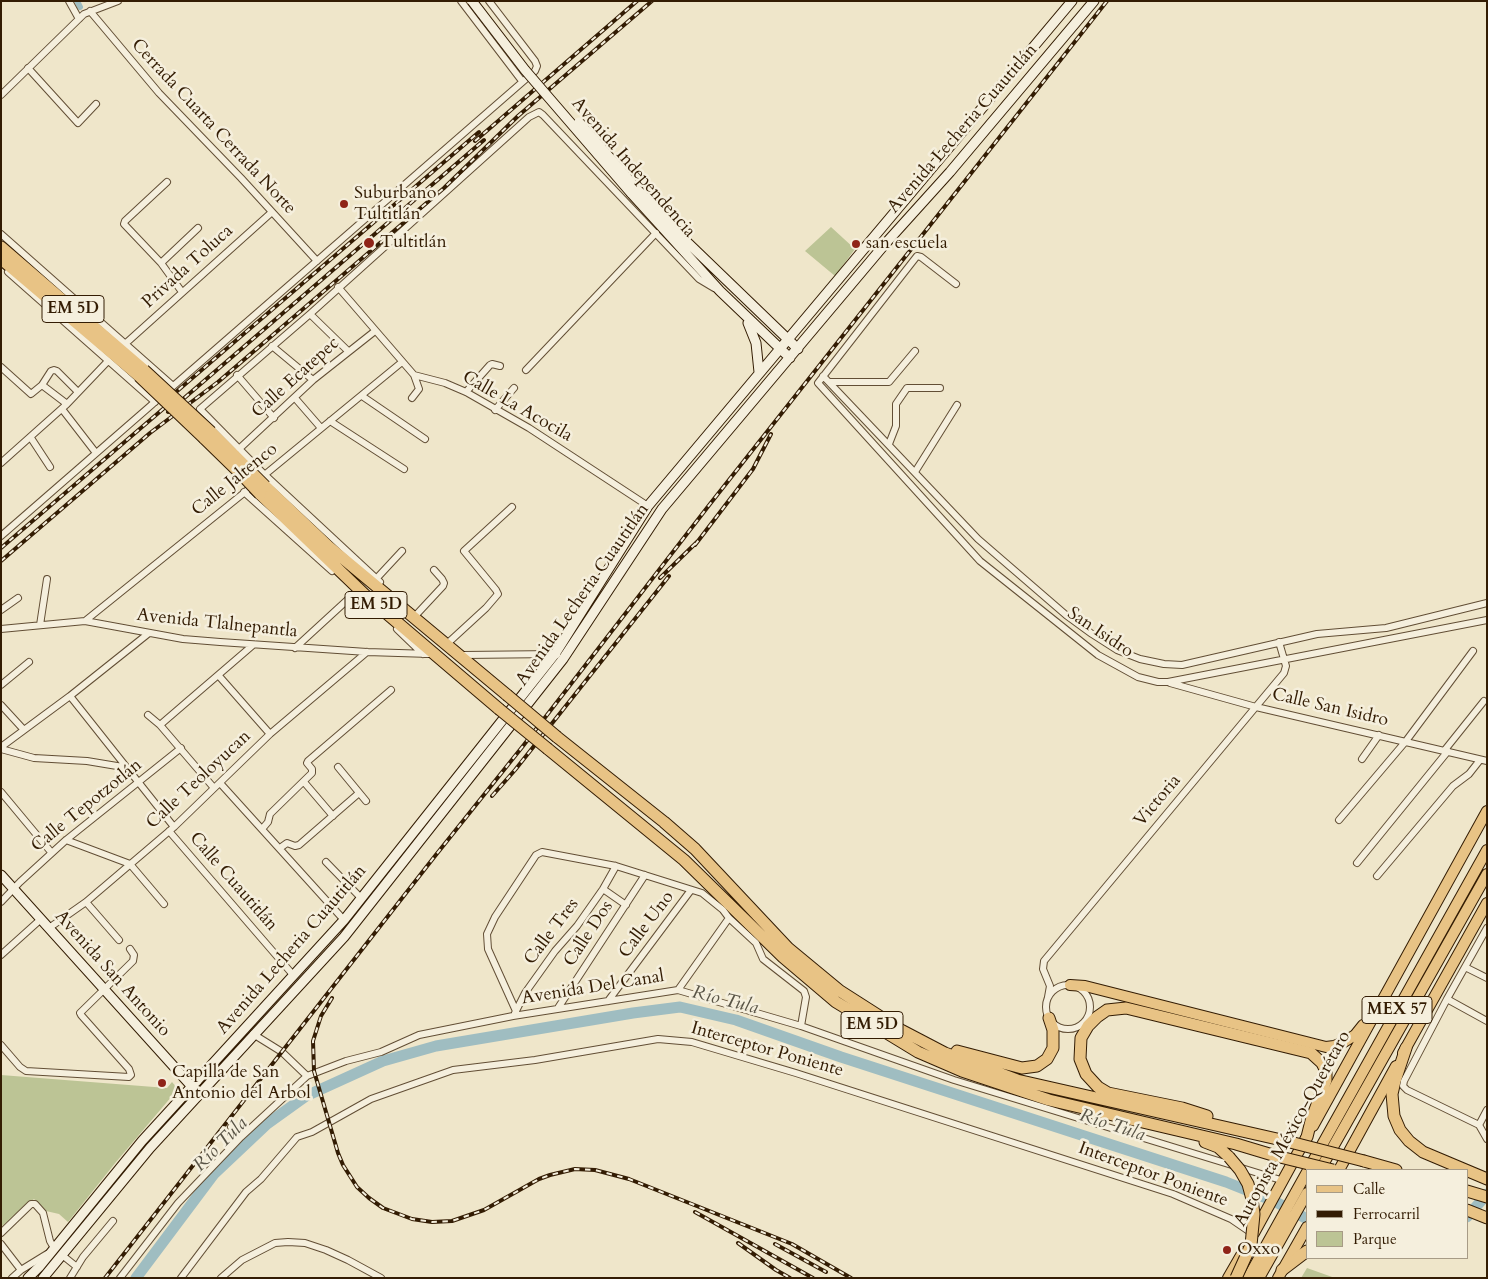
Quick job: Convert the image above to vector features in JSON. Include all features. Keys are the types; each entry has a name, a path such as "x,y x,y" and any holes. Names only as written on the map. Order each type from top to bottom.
{"highway":[{"name":"EM 5D","path":"1,247 142,373 247,474 264,485 328,546 507,696 664,822 695,849 788,948 840,991 882,1019 945,1053 1017,1080 1255,1133 1392,1169"},
{"name":"EM 5D","path":"1,259 142,373"},
{"name":"EM 5D","path":"264,485 365,595 499,709 684,860 783,957 836,1002 918,1052 962,1072 1048,1100 1181,1130 1329,1169"},
{"path":"1255,1133 1224,1120 1103,1090 1093,1084 1083,1069 1079,1054 1081,1038 1088,1026 1088,1021 1114,1008 1132,1008 1311,1053 1322,1063 1326,1080 1314,1111 1307,1137"},
{"path":"882,1019 894,1021 952,1050 1026,1068 1042,1064 1051,1052 1054,1036 1049,1018"},
{"path":"1406,1048 1393,1087 1392,1109 1397,1123 1405,1136 1418,1149 1467,1169"},
{"path":"1181,1130 1218,1147 1230,1157 1248,1184 1254,1214 1254,1230 1251,1245 1236,1278"},
{"path":"1468,1170 1487,1179"},
{"path":"1468,1191 1487,1197"},
{"path":"1280,1274 1302,1250"}],"main road":[{"name":"Avenida Independencia","path":"472,1 525,70 634,190 787,339"},
{"name":"Avenida Independencia","path":"479,1 529,66 720,291 779,349"},
{"name":"Avenida Lecheria Cuautitlán","path":"28,1278 142,1141 344,920 554,654 648,506 1072,1"},
{"name":"Avenida Lecheria Cuautitlán","path":"43,1278 150,1148 344,937 563,659 662,510 884,244 950,172 1094,1"},
{"path":"745,316 756,344 759,372"},
{"path":"787,339 798,349"},
{"path":"779,349 790,358"},
{"name":"Autopista México-Querétaro","path":"1228,1278 1487,811"},
{"name":"MEX 57","path":"1308,1169 1487,850"},
{"name":"MEX 57","path":"1321,1169 1487,874"},
{"name":"Avenida San Antonio","path":"1,875 199,1094"},
{"path":"1340,1169 1487,903"},
{"path":"1067,985 1085,986 1330,1047 1341,1044 1355,1035 1380,1004"},
{"name":"MEX 57","path":"1248,1278 1277,1236 1301,1195 1306,1175"},
{"path":"1302,1250 1306,1232"},
{"name":"MEX 57","path":"1259,1278 1277,1236"}],"street":[{"path":"70,1 79,19"},
{"path":"1,95 79,19 90,11 118,1"},
{"path":"461,1 522,81"},
{"path":"2,533 535,71 537,66 535,62 489,1"},
{"name":"Cerrada Cuarta Cerrada Norte","path":"90,11 159,93 317,261"},
{"path":"28,68 78,122 96,104"},
{"path":"563,659 554,654 464,655 264,485 239,450 200,409 237,375 310,314 529,117 539,112 699,278 720,291"},
{"path":"167,182 124,224 161,263 182,292"},
{"name":"Privada Toluca","path":"125,344 272,212"},
{"path":"161,263 198,228"},
{"path":"526,370 656,233"},
{"path":"1,234 173,386"},
{"path":"824,376 917,256 921,257 956,284"},
{"path":"1,266 155,402"},
{"path":"338,287 414,375 419,389 412,398"},
{"path":"310,314 348,351"},
{"name":"Calle Ecatepec","path":"239,450 313,380 375,331"},
{"path":"272,346 313,380"},
{"path":"829,382 889,382 915,351"},
{"path":"1,463 65,407 108,361"},
{"name":"Calle Jaltenco","path":"85,621 244,492 264,485 321,428 402,362"},
{"path":"466,392 492,364 500,366"},
{"path":"1,367 31,394 42,385 51,371 54,370 78,392"},
{"path":"237,375 274,418"},
{"name":"Calle La Acocila","path":"414,375 445,382 466,392 529,428 648,506"},
{"name":"San Isidro","path":"1487,603 1386,628 1317,634 1182,665 1164,664 1140,659 1117,650 1066,615 978,539 824,376 818,383 980,561 1098,655 1138,677 1158,682 1168,682 1487,620"},
{"path":"42,385 65,407 96,453"},
{"path":"495,410 514,388"},
{"path":"889,444 896,426 896,404 907,388 940,388"},
{"path":"362,396 425,439"},
{"path":"295,398 321,428"},
{"path":"915,472 957,405"},
{"path":"330,421 404,469"},
{"path":"31,438 50,467"},
{"path":"244,492 356,592 295,648"},
{"path":"449,642 486,608 498,594 464,551 512,507"},
{"path":"376,579 402,552"},
{"path":"416,615 444,583 434,570"},
{"path":"40,626 46,579"},
{"name":"Avenida Tlalnepantla","path":"1,629 85,621 183,639 295,648 427,654 356,592"},
{"path":"1,610 18,598"},
{"path":"1,748 149,633"},
{"path":"1279,642 1284,659"},
{"path":"160,724 219,676 253,645"},
{"path":"1339,820 1406,741 1473,651"},
{"name":"Calle Teoloyucan","path":"50,928 86,902 172,829 270,734 367,652"},
{"name":"Victoria","path":"1048,997 1050,986 1043,969 1044,961 1284,673 1286,666 1284,659"},
{"path":"1,685 29,662"},
{"path":"219,676 270,734"},
{"name":"Calle San Isidro","path":"1168,682 1256,706 1483,760"},
{"path":"262,829 268,822 270,814 304,782 312,771 308,762 391,690"},
{"name":"Calle Cuautitlán","path":"70,696 129,768 172,829 294,976"},
{"path":"1357,863 1484,701"},
{"path":"1,705 24,730"},
{"path":"148,715 160,724 217,786 262,829 344,920"},
{"path":"1362,759 1380,735"},
{"path":"1,748 34,758 87,761 129,768"},
{"name":"Calle Tepotzotlán","path":"14,890 51,852 181,748"},
{"path":"1377,876 1453,786 1483,760"},
{"path":"338,767 366,801"},
{"path":"304,782 333,816"},
{"path":"1,792 51,852"},
{"path":"280,848 287,843 296,846 300,845 359,793"},
{"path":"66,840 130,864 164,904"},
{"path":"515,1013 488,949 487,934 495,917 536,855 542,852 616,866 702,893 723,910 756,943 763,959 804,991 806,997 800,1026"},
{"path":"326,862 361,898"},
{"name":"Calle Tres","path":"515,1013 525,993 550,958 577,926 604,889 616,866"},
{"name":"Calle Dos","path":"558,1008 645,875"},
{"path":"604,889 626,905"},
{"path":"1,902 14,890"},
{"name":"Calle Uno","path":"608,1001 692,890"},
{"path":"86,902 119,940"},
{"path":"678,990 729,918"},
{"path":"1,955 41,919"},
{"path":"1487,928 1404,1081 1404,1086 1407,1090 1479,1126 1487,1139"},
{"path":"1468,936 1483,938"},
{"path":"1,1045 20,1067 26,1071 125,1078 131,1075 129,1069 81,1015 82,1011 133,961 134,955 130,948"},
{"path":"1465,967 1487,978"},
{"path":"1046,976 1055,982 1078,987 1087,996 1090,1009 1088,1021 1075,1028 1066,1030 1054,1025 1046,1010 1048,997 1053,990 1067,985"},
{"name":"Avenida Del Canal","path":"120,1278 178,1203 241,1137 307,1076 381,1052 419,1035 515,1013 678,990 800,1026 954,1080 1282,1183"},
{"path":"1447,999 1487,1021"},
{"path":"254,1034 282,1052 307,1076"},
{"name":"Interceptor Poniente","path":"181,1278 246,1192 261,1179 297,1136 312,1132 371,1099 452,1070 535,1060 658,1039 692,1042 796,1073 1164,1191 1231,1219 1253,1234"},
{"path":"1479,1126 1487,1110"},
{"path":"231,1127 241,1137"},
{"path":"1,1233 33,1203 43,1213 53,1249 20,1270 12,1278"},
{"path":"70,1278 113,1221"},
{"path":"221,1278 242,1260 275,1243 288,1242 304,1243 326,1250 381,1278"},
{"path":"1,1244 20,1270"},
{"path":"62,1255 77,1268"}],"green space":[{"path":"831,227 855,249 835,276 805,251"},
{"path":"1,1075 167,1088 172,1082 178,1089 68,1222 59,1214 46,1211 34,1199 1,1227"},
{"path":"1307,1268 1335,1278 1301,1278"}],"waterway":[{"path":"77,1 80,7"},
{"name":"Río Tula","path":"136,1278 214,1174 267,1124 306,1096 383,1061 436,1046 680,1007 736,1020 841,1057 1226,1182 1276,1202 1306,1218"},
{"name":"Río Tula","path":"1468,1216 1487,1194"}],"railway":[{"path":"475,141 637,1"},
{"path":"1,561 150,433 218,382 444,188 518,116 652,1"},
{"path":"105,1278 523,746 710,504 1107,1"},
{"path":"162,404 479,132"},
{"path":"168,412 484,140"},
{"path":"1,548 170,403"},
{"path":"695,545 753,469 771,434"},
{"path":"660,578 698,541"},
{"path":"492,796 515,770 669,576"},
{"path":"332,998 321,1016 313,1041 314,1071 343,1165 357,1187 383,1208 412,1219 432,1222 452,1221 484,1210 539,1179 550,1175 575,1169 595,1170 629,1179 792,1244 851,1278"},
{"path":"695,1212 813,1278"},
{"path":"738,1243 790,1278"},
{"path":"775,1244 826,1272"}],"place":[{"name":"Suburbano Tultitlán","path":"344,204"},
{"name":"Tultitlán","path":"369,243"},
{"name":"san escuela","path":"856,244"},
{"name":"Capilla de San Antonio del Arbol","path":"162,1083"},
{"name":"Oxxo","path":"1227,1250"}]}
